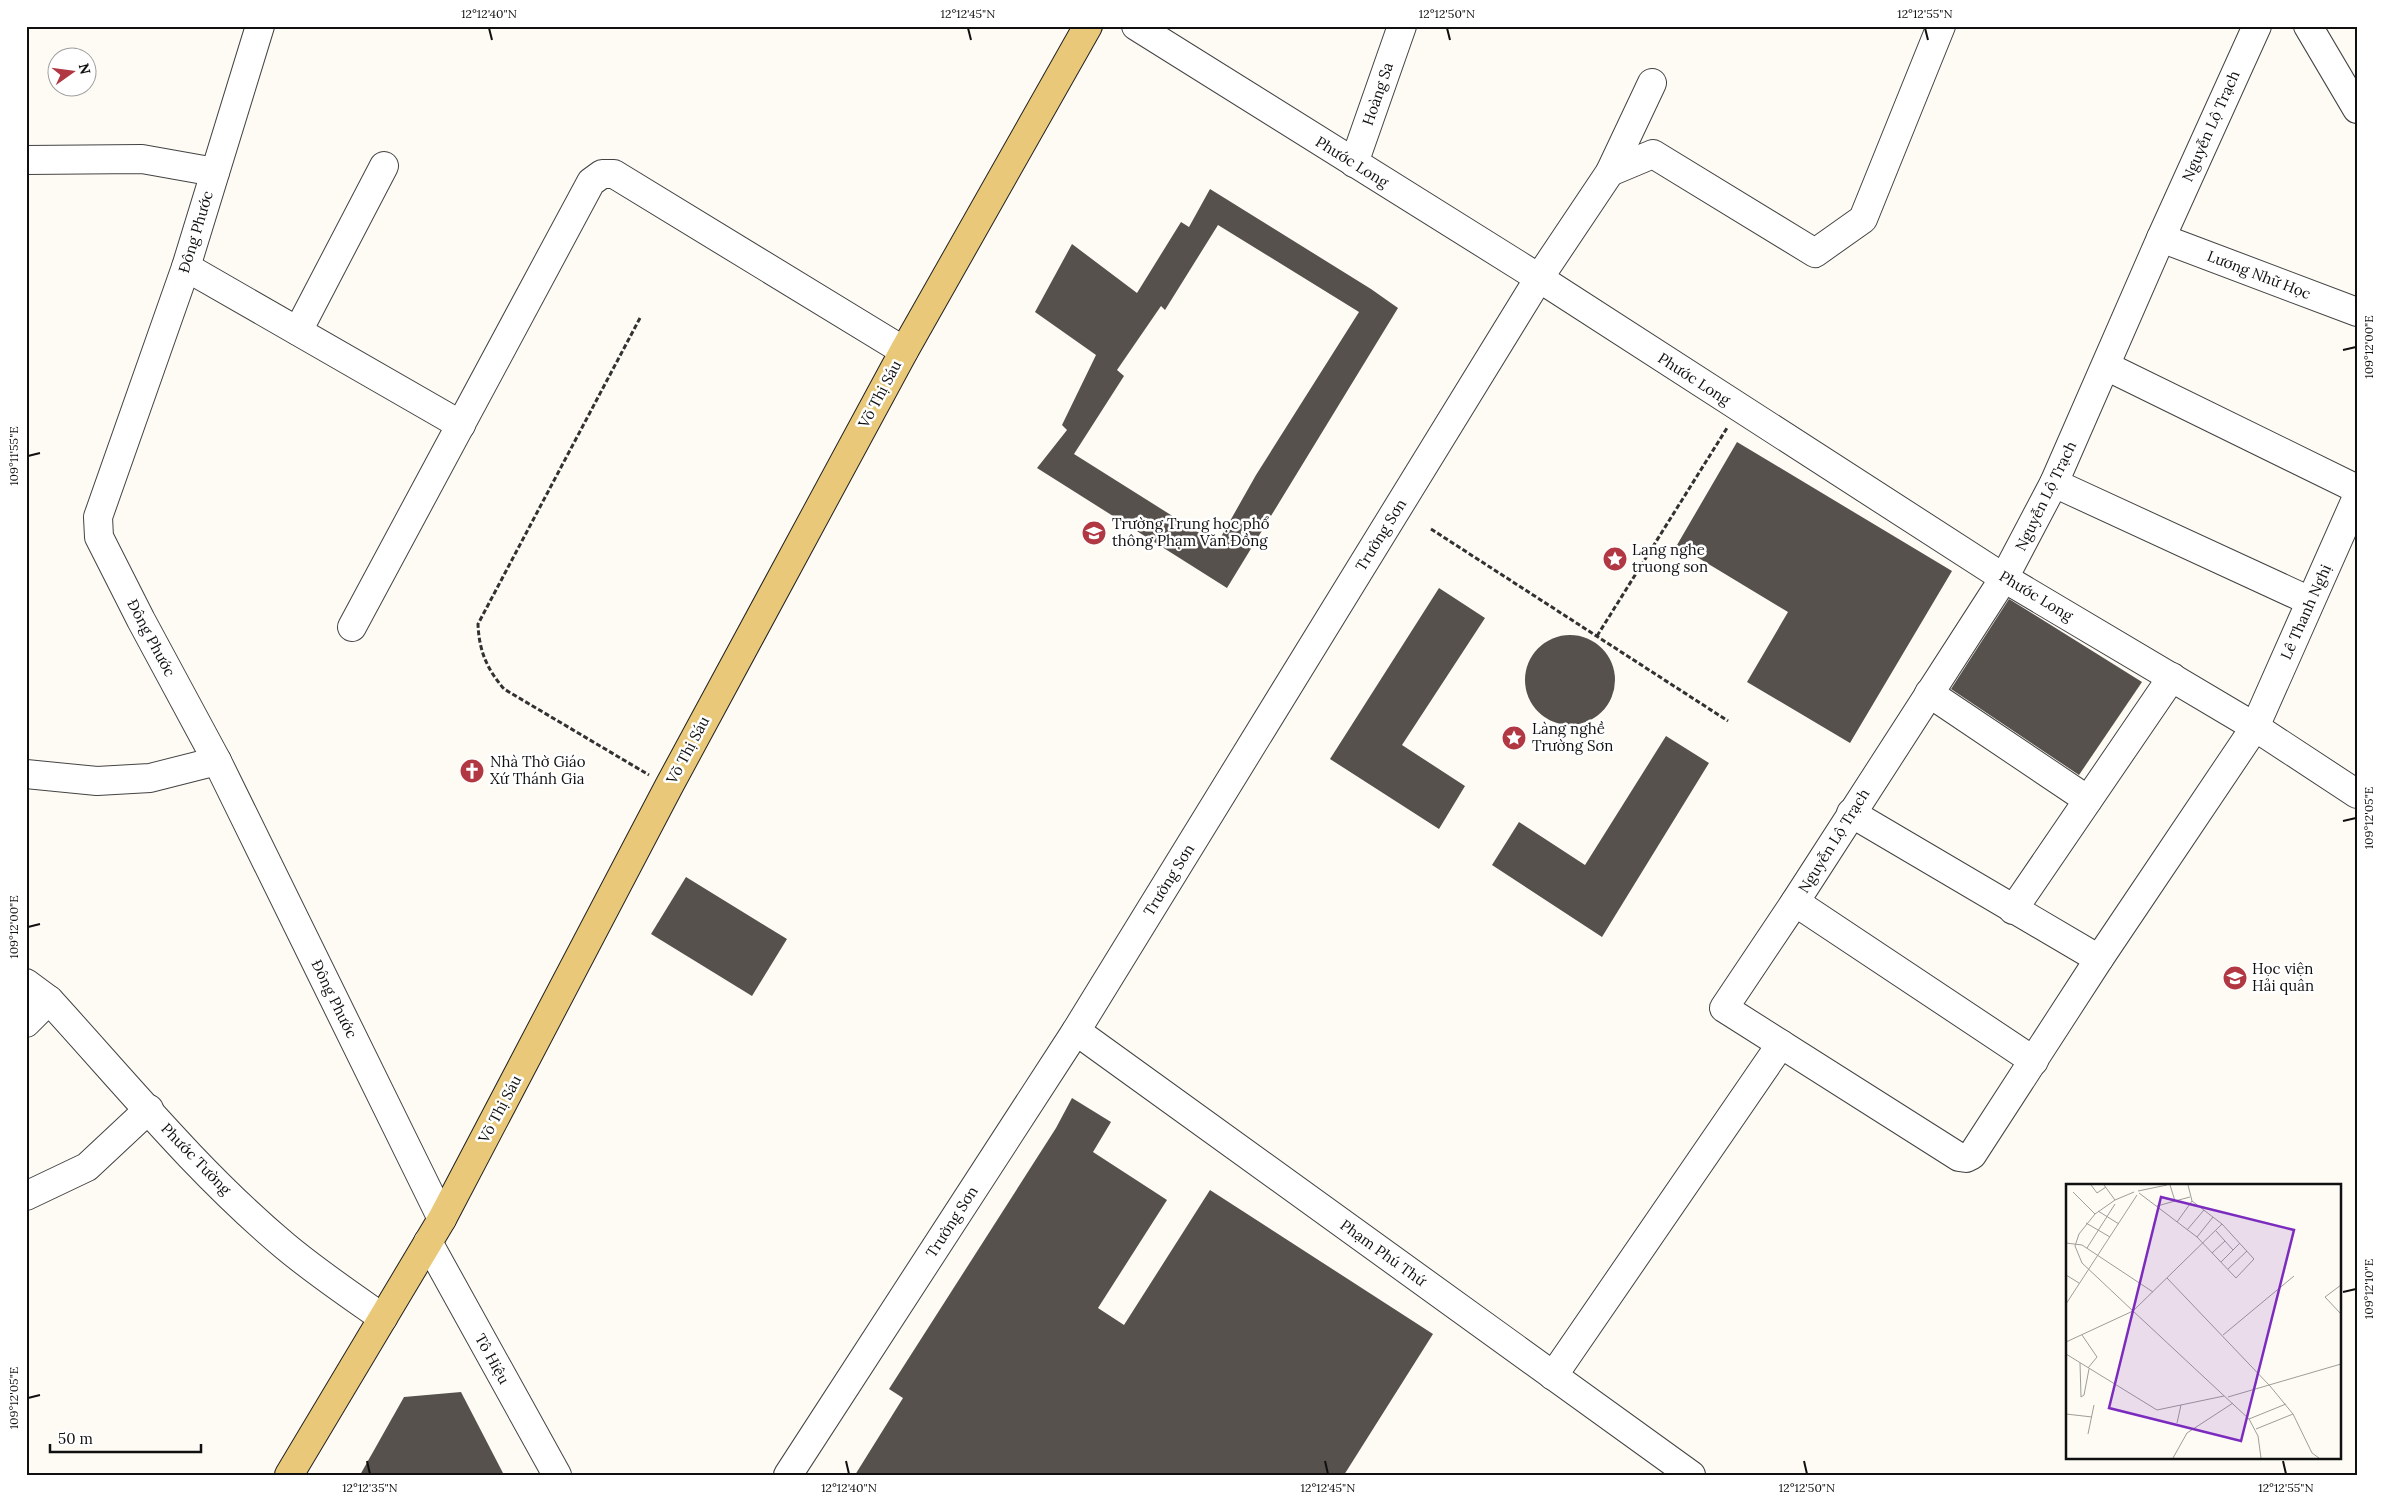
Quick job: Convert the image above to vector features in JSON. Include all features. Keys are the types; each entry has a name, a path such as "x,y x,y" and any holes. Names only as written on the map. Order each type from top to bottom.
{"main road":[{"name":"Võ Thị Sáu","path":"289,1475 442,1219 668,786 904,351 1088,26"}],"street":[{"name":"Đông Phước","path":"260,26 186,267 98,517 99,537 141,620 217,761 442,1219"},
{"name":"Phước Long","path":"1136,26 1539,278 2004,578 2255,727 2357,794"},
{"name":"Hoàng Sa","path":"1354,163 1402,26"},
{"path":"1610,172 1653,154 1815,253 1863,220 1940,26"},
{"name":"Nguyễn Lộ Trạch","path":"1781,1044 1724,1008 1795,902 2004,578 2054,483 2161,238 2257,26"},
{"path":"2308,26 2357,109"},
{"name":"Trường Sơn","path":"788,1475 1076,1031 1539,278 1610,172 1652,83"},
{"path":"26,160 142,159 215,172"},
{"path":"298,331 384,166"},
{"path":"352,627 592,182 602,174 614,174 904,351"},
{"name":"Lương Nhữ Học","path":"2161,238 2357,312"},
{"path":"186,267 461,425"},
{"path":"2106,366 2357,489"},
{"path":"2054,483 2310,601"},
{"name":"Lê Thanh Nghị","path":"1781,1044 1959,1157 1966,1158 1972,1155 2099,959 2255,727 2357,497"},
{"path":"2012,910 2172,677"},
{"path":"1929,693 2088,800"},
{"path":"26,774 97,781 150,778 217,761"},
{"path":"1851,813 2012,910 2099,959"},
{"path":"1795,902 2034,1061"},
{"name":"Phước Tường","path":"26,983 50,1000 149,1109 247,1212 318,1272 383,1318"},
{"path":"26,1023 50,1000"},
{"name":"Phạm Phú Thứ","path":"1076,1031 1691,1475"},
{"path":"1554,1376 1781,1044"},
{"path":"26,1196 86,1168 149,1109"},
{"name":"Tô Hiệu","path":"428,1242 558,1475"}],"path":[{"path":"640,318 478,624 479,641 488,667 504,689 668,786"},
{"path":"1597,636 1740,408"},
{"path":"1431,529 1728,721"}],"building":[{"path":"1210,189 1371,289 1398,308 1227,588 1037,468 1067,430 1062,425 1096,355 1035,312 1072,244 1137,293 1181,222 1189,227","holes":["1218,225 1359,312 1256,475 1217,544 1074,454 1124,376 1117,370 1161,306 1165,310"]},
{"path":"1737,442 1952,571 1850,743 1747,682 1788,612 1677,545"},
{"path":"1439,588 1485,618 1402,745 1465,786 1439,829 1330,759"},
{"path":"2009,599 2142,682 2079,775 1951,689"},
{"path":"1570,635 1587,638 1602,648 1612,663 1615,680 1612,697 1602,712 1587,722 1570,725 1553,722 1538,712 1528,697 1525,680 1528,663 1538,648 1553,638"},
{"path":"1666,736 1709,763 1602,937 1492,865 1519,822 1585,865"},
{"path":"686,877 787,939 752,996 651,934"},
{"path":"1072,1098 1111,1122 1093,1152 1167,1200 1098,1308 1124,1325 1210,1190 1433,1334 1344,1475 855,1475 903,1398 889,1389 1056,1128"},
{"path":"461,1392 504,1475 360,1475 404,1397"}],"place":[{"name":"Trường Trung học phổ thông Phạm Văn Đồng","path":"1094,533"},
{"name":"Lang nghe truong son","path":"1615,559"},
{"name":"Làng nghề Trường Sơn","path":"1514,738"},
{"name":"Nhà Thờ Giáo Xứ Thánh Gia","path":"472,771"},
{"name":"Học viện Hải quân","path":"2235,978"}]}
